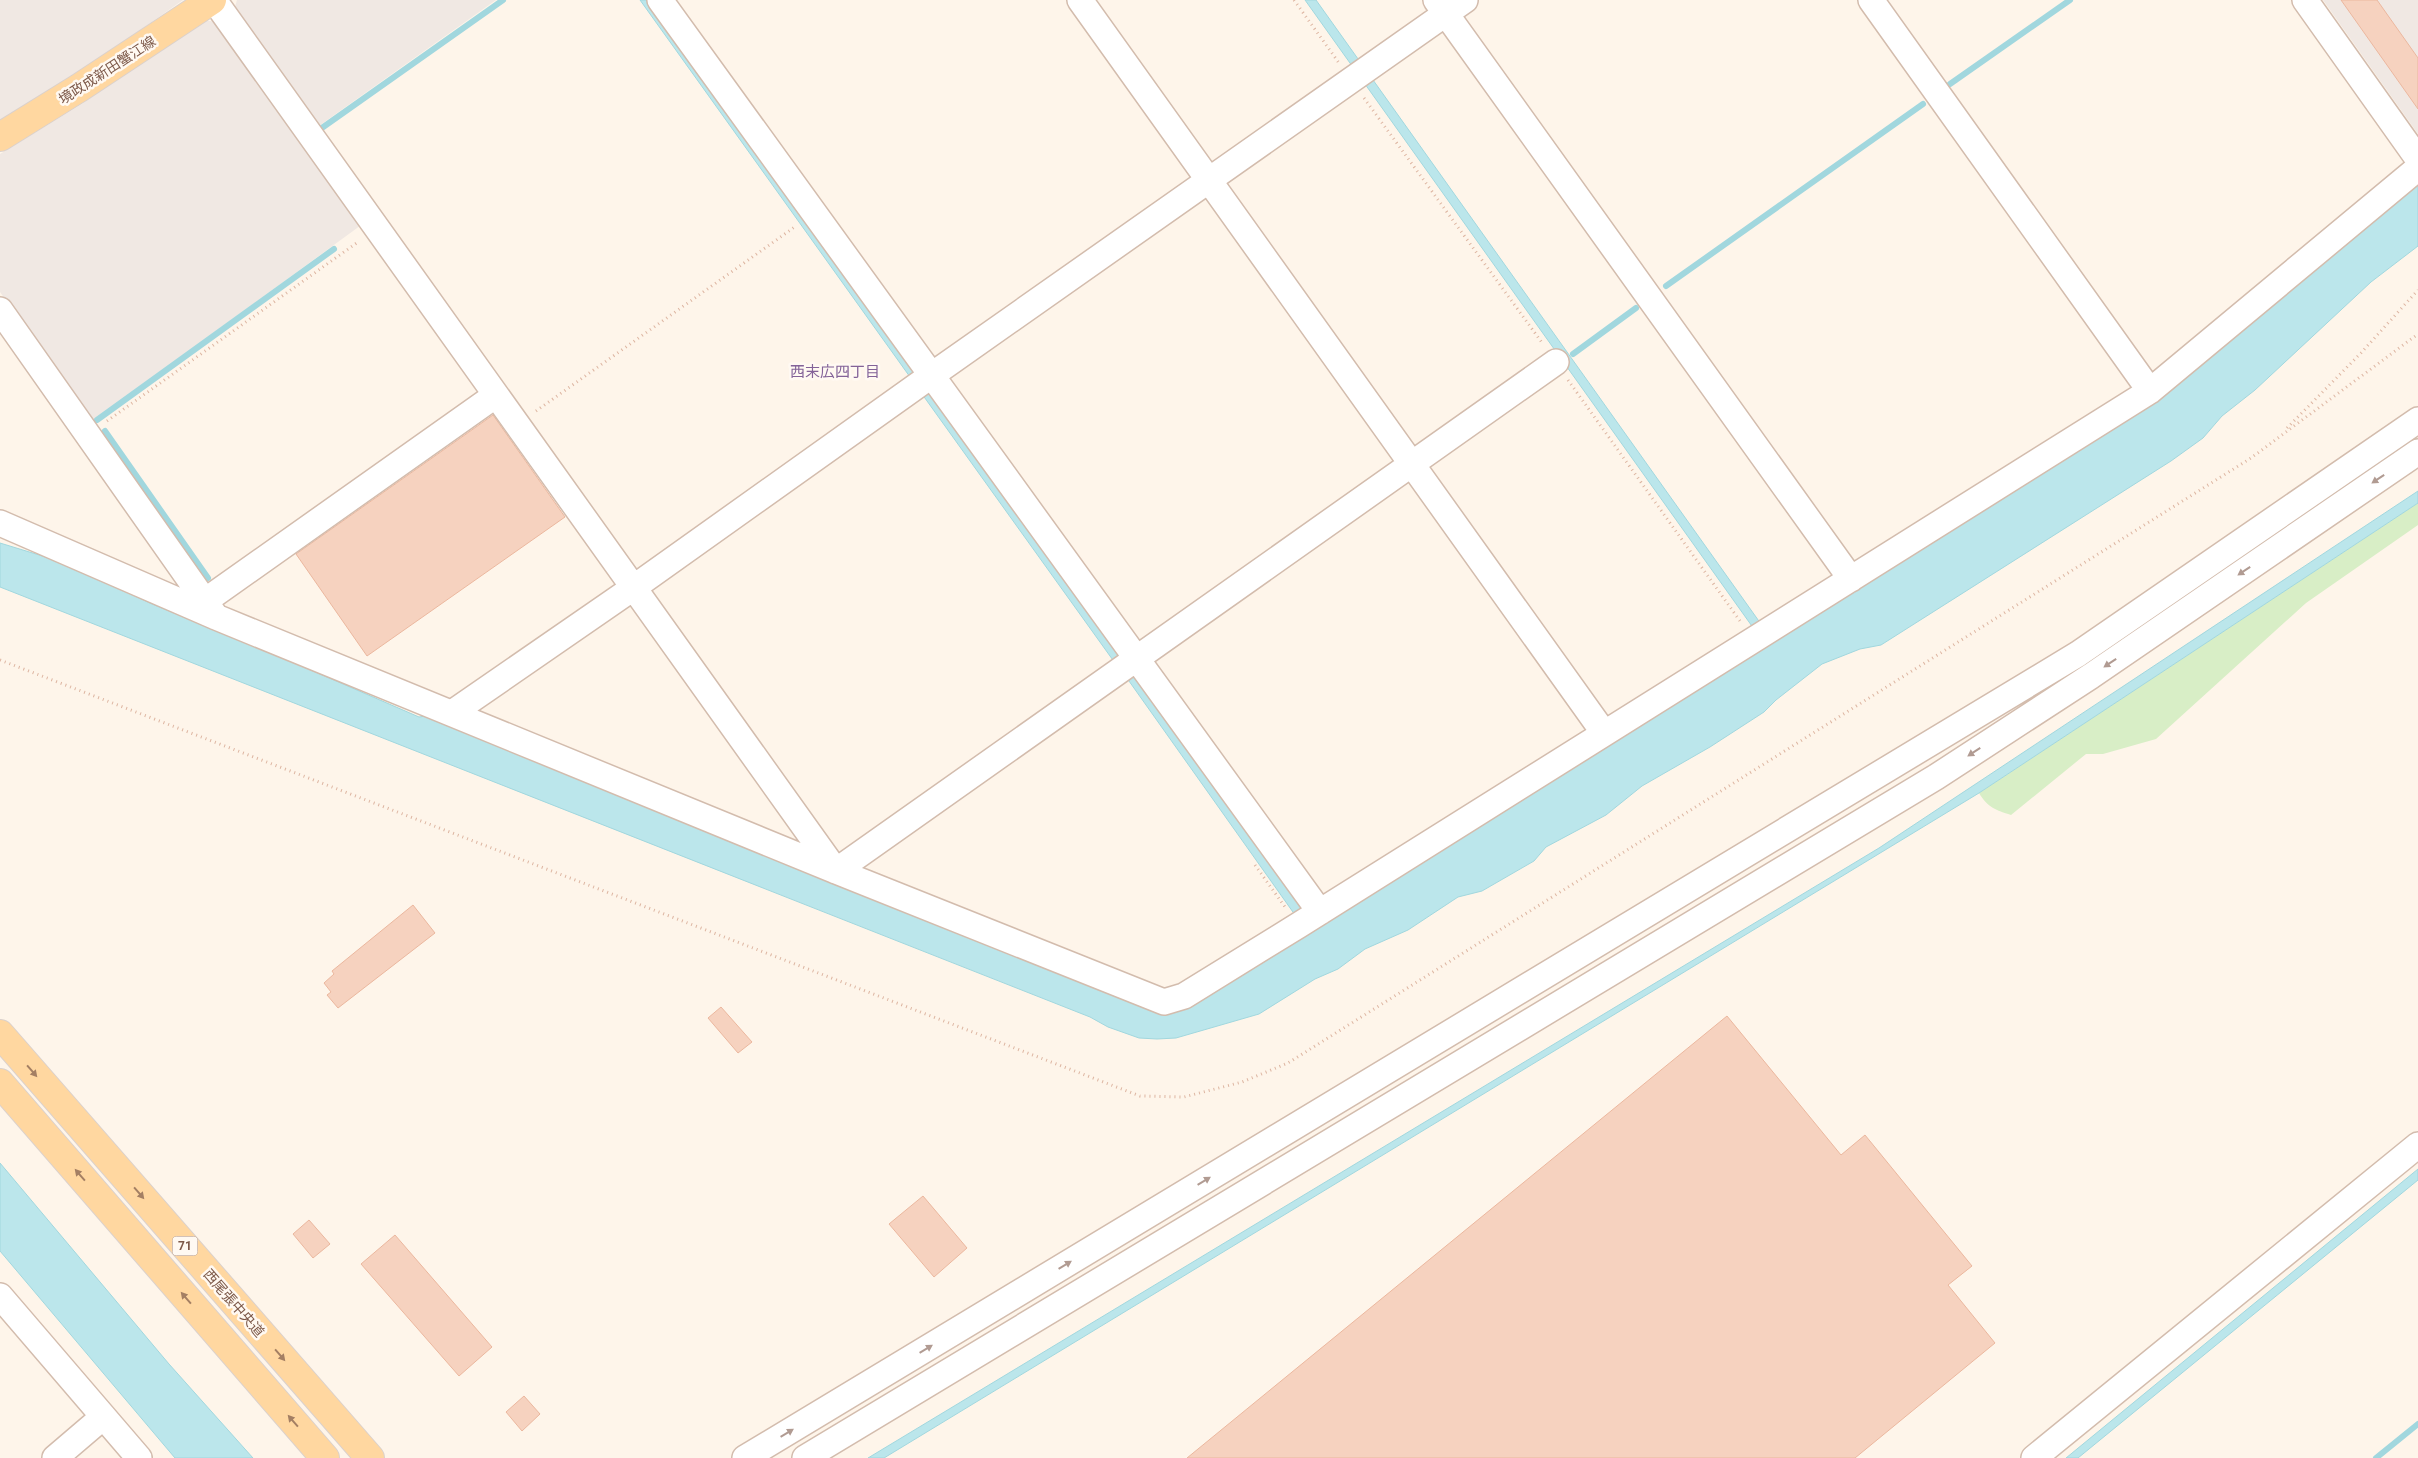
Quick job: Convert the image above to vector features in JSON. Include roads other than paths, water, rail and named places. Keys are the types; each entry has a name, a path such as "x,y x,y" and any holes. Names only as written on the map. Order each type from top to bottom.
{"main road":[{"name":"境政成新田蟹江線","path":"0,137 80,88 213,0"},
{"name":"西尾張中央道","path":"0,1034 370,1458"},
{"name":"71","path":"0,1083 325,1458"}],"street":[{"path":"213,0 836,871"},
{"path":"660,0 1136,658 1312,917"},
{"path":"1080,0 1604,733"},
{"path":"1871,0 2150,391"},
{"path":"2305,0 2418,159"},
{"path":"452,713 633,588 1208,180 1358,76 1449,5 1851,579"},
{"path":"0,523 211,609 452,713 836,871 1164,1002 1184,996 1312,917 2150,391 2418,168"},
{"path":"0,310 211,609"},
{"path":"836,871 1556,362"},
{"path":"211,609 496,395"},
{"path":"745,1458 2078,654 2418,420"},
{"path":"804,1458 1936,776 2091,676 2418,452"},
{"path":"2034,1458 2418,1145"},
{"path":"0,1296 139,1458"},
{"path":"55,1458 103,1417"}],"water":[{"path":"640,0 652,0 918,371 910,377"},
{"path":"1305,0 1316,0 1761,624 2139,409 2418,181 2418,246 2371,282 2255,390 2222,416 2203,438 2171,461 1881,645 1860,649 1822,664 1776,700 1764,712 1710,747 1642,786 1606,815 1546,847 1534,861 1482,891 1458,897 1408,930 1365,949 1338,969 1315,979 1259,1014 1176,1038 1139,1038 1108,1027 1090,1017 0,587 0,543 49,558 152,604 258,647 419,717 426,716 1142,1003 1305,929 1124,674 1131,669 1318,921 1764,643"},
{"path":"929,389 1123,658 1115,663 922,394"},
{"path":"2418,491 2418,503 1979,793 884,1458 868,1458 1879,848"},
{"path":"0,1163 169,1364 253,1458 175,1458 0,1251"},
{"path":"2418,1169 2418,1180 2078,1458 2066,1458"}],"waterway":[{"path":"319,130 503,0"},
{"path":"1950,84 2070,0"},
{"path":"1666,286 1923,104"},
{"path":"97,420 334,249"},
{"path":"1573,354 1636,308"},
{"path":"105,431 208,578"},
{"path":"2376,1458 2418,1424"}],"district":[{"name":"西末広四丁目","path":"835,372"}]}
